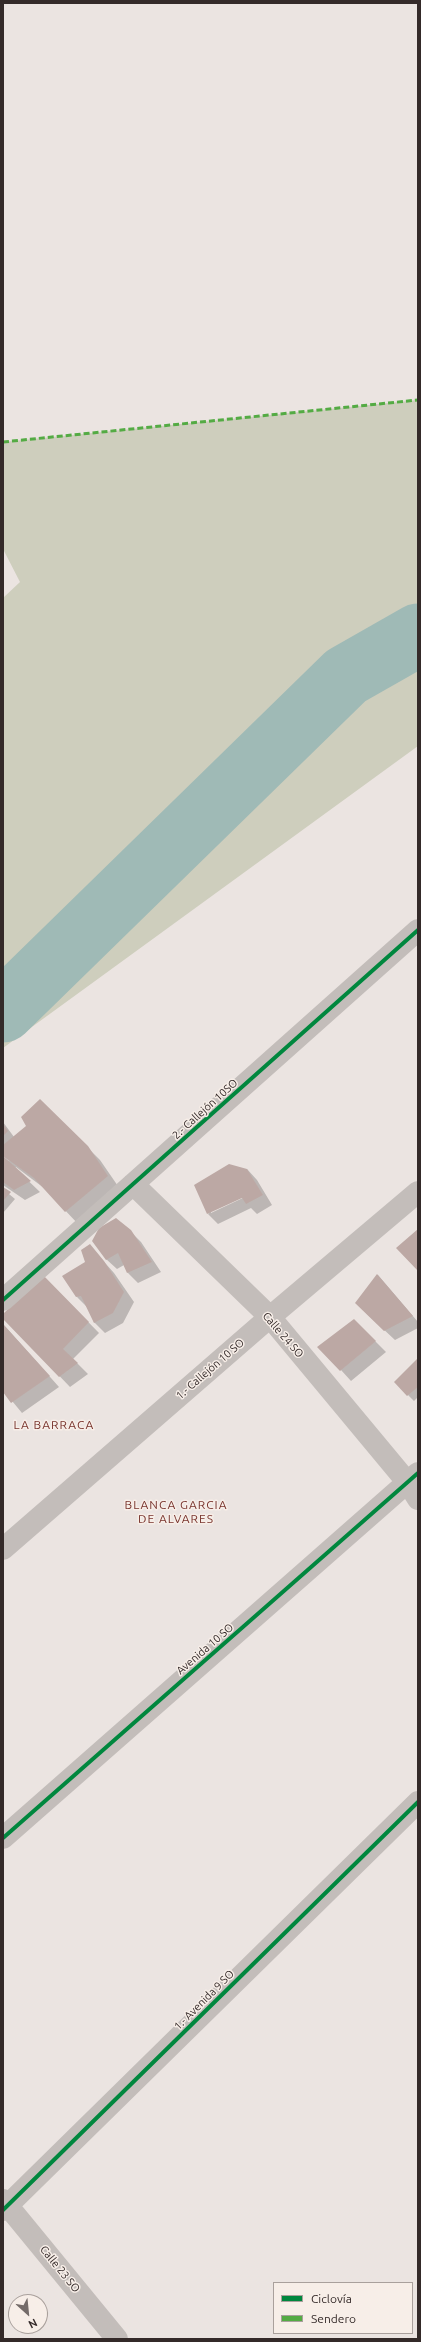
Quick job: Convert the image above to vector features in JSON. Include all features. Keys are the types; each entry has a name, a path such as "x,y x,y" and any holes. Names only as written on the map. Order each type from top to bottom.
{"street":[{"name":"2.- Callejón 10SO","path":"3,1300 418,930"},
{"name":"Calle 24 SO","path":"133,1184 270,1317 414,1485"},
{"name":"1.- Callejón 10 SO","path":"3,1549 270,1317 418,1192"},
{"name":"Avenida 10 SO","path":"3,1838 414,1485"},
{"name":"1.- Avenida 9 SO","path":"5,2205 418,1802"},
{"name":"Calle 23 SO","path":"5,2205 116,2339"}],"green space":[{"path":"418,400 418,746 3,1048 3,598 20,582 3,549 3,442"}],"building":[{"path":"40,1099 88,1146 108,1176 65,1212 34,1178 3,1156 3,1145 26,1126 21,1117"},
{"path":"3,1124 8,1131 3,1136"},
{"path":"3,1156 31,1181 14,1190 3,1182"},
{"path":"229,1164 247,1169 263,1195 246,1204 242,1198 207,1214 194,1185"},
{"path":"3,1187 11,1192 3,1201"},
{"path":"116,1218 131,1230 152,1262 127,1273 118,1253 106,1260 92,1241 99,1228"},
{"path":"418,1229 418,1271 396,1248"},
{"path":"90,1244 104,1261 124,1292 113,1313 94,1323 81,1296 76,1297 62,1276 85,1262 81,1250"},
{"path":"377,1274 413,1316 384,1331 355,1303"},
{"path":"43,1275 89,1322 63,1349 78,1363 59,1377 3,1319 3,1314"},
{"path":"354,1319 376,1341 340,1371 317,1347"},
{"path":"3,1324 50,1376 11,1403 3,1392"},
{"path":"418,1358 418,1387 407,1396 394,1382"}],"waterway":[{"path":"3,1011 346,676 418,635"}],"marked path":[{"path":"3,442 418,400"}],"cycle path":[{"path":"3,1300 418,930"},
{"path":"3,1838 418,1473"},
{"path":"3,2210 418,1802"}],"district":[{"name":"LA BARRACA","path":"54,1425"},
{"name":"BLANCA GARCIA DE ALVARES","path":"176,1512"}]}
